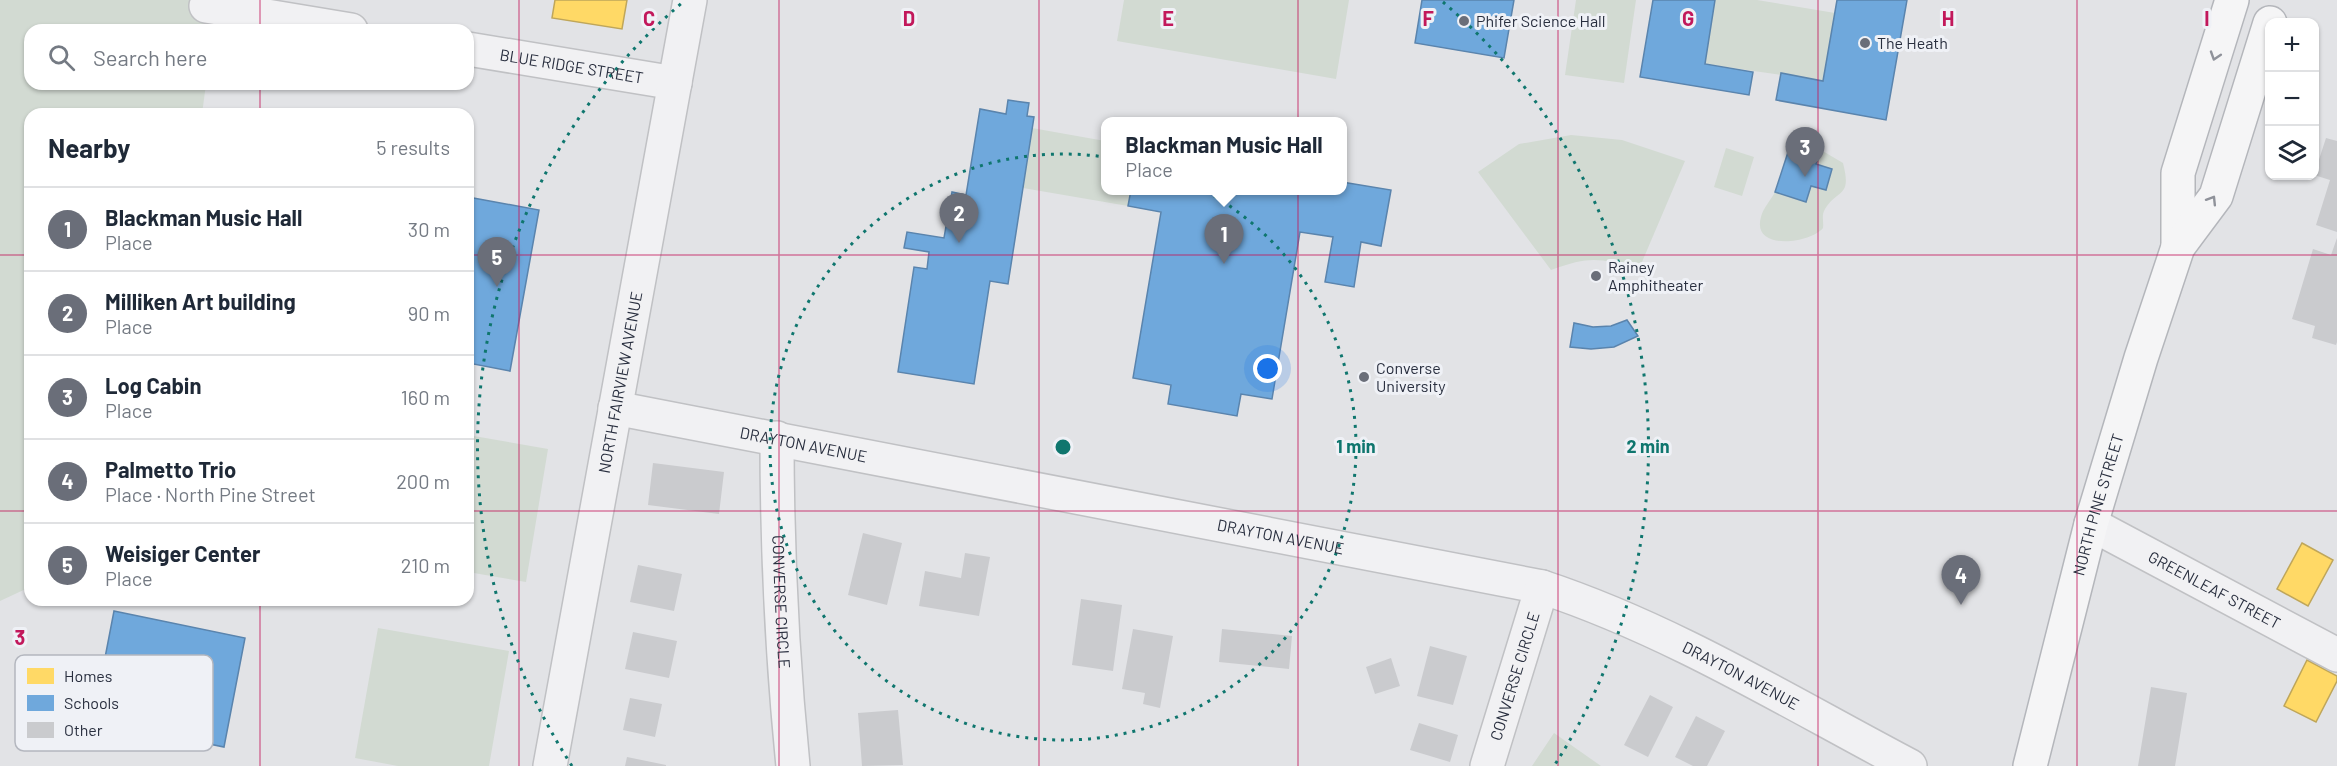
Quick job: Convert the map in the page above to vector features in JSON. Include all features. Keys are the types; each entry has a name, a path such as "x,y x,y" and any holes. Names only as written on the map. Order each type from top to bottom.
{"highway":[{"name":"NORTH PINE STREET","path":"2030,766 2091,525 2178,248 2178,173 2232,0"},
{"name":"NORTH PINE STREET","path":"2271,18 2276,0"},
{"name":"NORTH PINE STREET","path":"2178,248 2216,196 2265,39"}],"street":[{"name":"NORTH FAIRVIEW AVENUE","path":"550,766 690,0"},
{"path":"205,12 302,24"},
{"name":"BLUE RIDGE STREET","path":"474,50 675,83"},
{"name":"DRAYTON AVENUE","path":"615,408 1542,587 1600,606 1656,631 1910,766"},
{"name":"CONVERSE CIRCLE","path":"777,438 777,531 783,671 793,766"},
{"name":"GREENLEAF STREET","path":"2091,525 2337,655"},
{"name":"CONVERSE CIRCLE","path":"1487,766 1542,587"}],"shaded area":[{"path":"0,0 220,0 216,24 24,24 24,90 205,90 203,108 24,108 24,590 0,601"},
{"path":"1124,0 1349,0 1336,79 1117,41"},
{"path":"1576,0 1636,0 1624,83 1565,75"},
{"path":"1715,0 1757,0 1835,13 1823,81 1705,64"},
{"path":"1032,128 1101,140 1101,195 1130,195 1128,206 1023,188"},
{"path":"1571,135 1622,140 1685,161 1639,269 1595,260 1576,262 1551,270 1478,172 1519,144"},
{"path":"1726,148 1754,157 1742,196 1714,187"},
{"path":"1821,150 1843,163 1845,187 1825,209 1823,228 1816,234 1795,241 1773,240 1760,228 1763,210 1775,192 1806,202 1811,186 1826,190 1832,169 1816,164"},
{"path":"474,436 548,449 526,582 474,573"},
{"path":"378,628 509,651 489,766 398,766 355,758"},
{"path":"1554,733 1601,766 1532,766"}],"building: Homes":[{"path":"555,0 627,0 622,29 552,18"},
{"path":"2302,543 2333,560 2308,606 2277,589"},
{"path":"2307,660 2337,676 2337,681 2316,722 2284,706"}],"building: Schools":[{"name":"Phifer Science Hall","path":"1422,0 1514,0 1504,58 1415,43"},
{"path":"1653,0 1715,0 1705,64 1753,72 1749,95 1640,77"},
{"name":"The Heath","path":"1837,0 1907,0 1886,120 1776,100 1781,73 1823,81"},
{"path":"1008,100 1029,103 1027,116 1034,117 1008,284 990,281 974,384 898,372 914,267 927,269 929,252 904,248 907,232 944,238 952,192 966,195 980,109 1006,114"},
{"path":"1790,146 1819,155 1816,164 1832,169 1826,190 1811,186 1806,202 1775,192"},
{"path":"1347,183 1391,190 1381,246 1361,242 1354,287 1325,282 1333,237 1300,232 1272,399 1241,394 1237,416 1168,404 1171,385 1133,378 1161,212 1128,206 1130,195 1347,195"},
{"path":"474,198 539,210 510,371 474,364"},
{"path":"1627,320 1638,336 1614,347 1591,349 1570,347 1574,323 1593,327 1611,326"},
{"path":"114,611 245,638 224,747 213,745 213,655 106,655"}],"building: Other":[{"path":"2326,138 2337,141 2337,232 2316,225 2330,180 2319,177 2319,160"},
{"path":"2337,238 2336,345 2312,338 2315,326 2292,319 2313,249 2331,255"},
{"path":"653,463 724,472 719,514 648,505"},
{"path":"863,533 902,543 887,605 848,595"},
{"path":"965,553 990,557 979,616 919,606 925,571 961,578"},
{"path":"638,565 682,574 674,611 630,602"},
{"path":"1081,599 1122,605 1113,671 1072,665"},
{"path":"1133,629 1173,636 1160,708 1143,704 1145,693 1122,689"},
{"path":"1222,629 1292,636 1289,669 1219,662"},
{"path":"633,632 677,641 669,678 625,669"},
{"path":"1430,646 1467,656 1453,705 1417,696"},
{"path":"1391,658 1400,686 1375,694 1366,667"},
{"path":"2151,687 2187,693 2175,766 2138,766"},
{"path":"1650,695 1673,707 1648,757 1624,745"},
{"path":"630,698 662,704 655,737 623,730"},
{"path":"898,710 903,765 862,766 858,713"},
{"path":"1696,716 1725,731 1707,766 1693,766 1675,757"},
{"path":"1419,723 1458,735 1450,762 1410,750"},
{"path":"627,757 666,765 666,766 625,766"}],"place":[{"name":"Phifer Science Hall","path":"1464,21"},
{"name":"The Heath","path":"1865,43"},
{"name":"Log Cabin","path":"1805,177"},
{"name":"Milliken Art building","path":"959,243"},
{"name":"Blackman Music Hall","path":"1224,264"},
{"name":"Rainey Amphitheater","path":"1596,276"},
{"name":"Weisiger Center","path":"497,287"},
{"name":"Converse University","path":"1364,377"},
{"name":"Palmetto Trio","path":"1961,605"}]}
